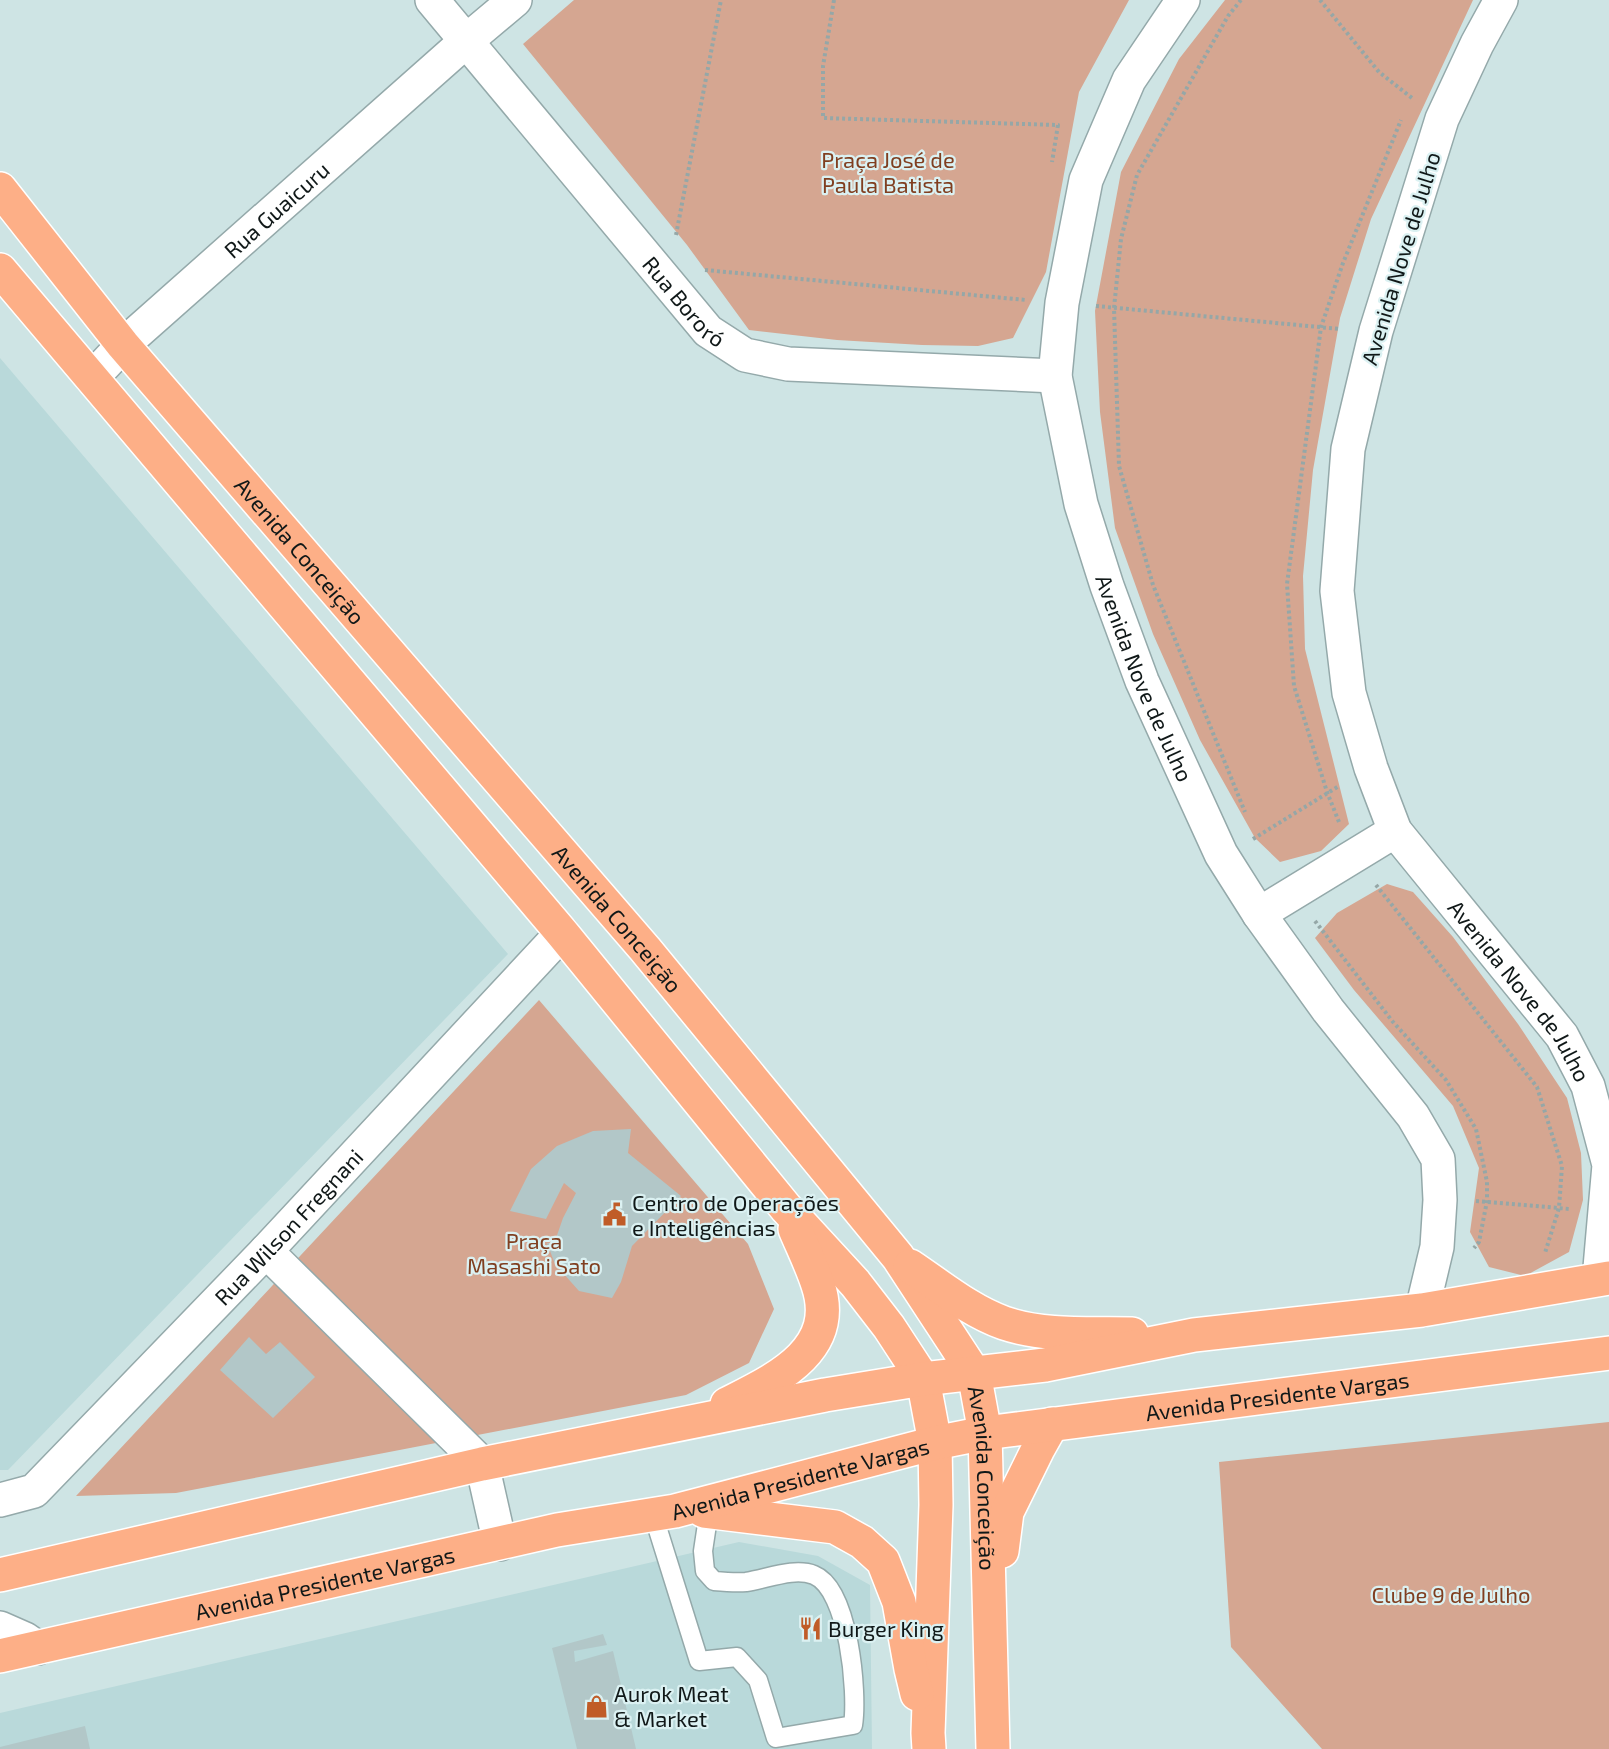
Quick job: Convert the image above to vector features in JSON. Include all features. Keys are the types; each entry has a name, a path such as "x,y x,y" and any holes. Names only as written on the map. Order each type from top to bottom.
{"main road":[{"name":"Avenida Conceição","path":"0,189 123,345 645,949 898,1257 974,1373 985,1433 993,1749"},
{"name":"Avenida Conceição","path":"0,270 562,933 786,1208 855,1283 889,1327 923,1379 934,1443 936,1505 928,1741"},
{"path":"687,1423 781,1376 806,1354 820,1330 819,1287 786,1208"},
{"path":"898,1257 975,1309 1004,1323 1039,1332 1194,1335"},
{"path":"0,1575 482,1464 825,1395 923,1379 1045,1365 1194,1335 1422,1310 1604,1278"},
{"name":"Avenida Presidente Vargas","path":"0,1656 557,1530 664,1512 934,1443 985,1433 1609,1353"},
{"path":"989,1651 1007,1512 1052,1424"},
{"path":"664,1512 709,1511 835,1527 862,1542 883,1561 899,1602 911,1669 928,1741"}],"street":[{"name":"Rua Bororó","path":"432,0 708,332 745,356 788,364 1055,376"},
{"name":"Rua Guaicuru","path":"92,378 123,345 515,0"},
{"name":"Avenida Nove de Julho","path":"1183,0 1129,80 1086,180 1062,303 1055,376 1082,504 1107,585 1142,681 1221,854 1259,914 1328,1010 1413,1116 1438,1159 1440,1200 1437,1247 1422,1310"},
{"name":"Avenida Nove de Julho","path":"1501,0 1442,119 1376,332 1348,449 1338,591 1349,693 1371,768 1395,831 1562,1036 1588,1086 1609,1165 1604,1211 1604,1278"},
{"path":"1259,914 1395,831"},
{"name":"Rua Wilson Fregnani","path":"0,1500 34,1491 266,1251 562,933"},
{"path":"266,1251 482,1464 500,1544"},
{"path":"0,1628 25,1639 38,1648"}],"lane":[{"path":"664,1512 699,1661 737,1657 758,1680 776,1738 854,1725 856,1709 852,1657 841,1613 828,1585 814,1575 787,1573 745,1582 714,1581 705,1571 703,1551 709,1511"}],"path":[{"path":"674,245 721,0"},
{"path":"834,0 823,66 823,118 1058,125 1050,172"},
{"path":"1241,0 1228,16 1137,175 1121,239 1114,308 1119,466 1153,585 1246,816"},
{"path":"1320,0 1379,72 1442,119"},
{"path":"1406,108 1410,96"},
{"path":"1401,119 1343,263 1321,327 1287,584 1294,686 1327,792 1353,856 1537,1087 1562,1166 1559,1208 1535,1290"},
{"path":"704,270 1376,332"},
{"path":"1221,854 1255,838 1327,792 1371,768"},
{"path":"1251,827 1262,847"},
{"path":"1293,893 1394,1022 1446,1080 1476,1129 1487,1182 1487,1201 1479,1242 1472,1250"},
{"path":"1440,1200 1487,1201 1604,1211"}],"shaded area":[{"path":"0,358 508,954 8,1470 0,1470"},
{"path":"739,1542 818,1556 870,1585 872,1749 0,1749 0,1713"}],"green space":[{"name":"Praça José de Paula Batista","path":"574,0 1129,0 1079,92 1046,272 1013,338 978,346 837,340 749,330 687,245 523,44"},
{"path":"1225,0 1473,0 1371,219 1340,318 1313,470 1303,576 1305,649 1349,824 1321,851 1280,862 1255,838 1200,740 1153,634 1115,528 1100,412 1095,311 1121,172 1179,59"},
{"path":"1387,884 1413,892 1453,937 1518,1024 1567,1098 1581,1153 1583,1200 1569,1252 1525,1276 1489,1267 1470,1232 1479,1168 1453,1106 1354,990 1315,938 1337,913"},
{"name":"Praça Masashi Sato","path":"539,1000 748,1244 774,1309 749,1363 686,1395 176,1493 76,1496"},
{"name":"Clube 9 de Julho","path":"1609,1422 1609,1749 1322,1749 1231,1647 1219,1462"}],"building":[{"name":"Centro de Operações e Inteligências","path":"631,1129 628,1153 681,1196 632,1246 621,1282 612,1298 579,1291 555,1264 547,1243 554,1244 563,1218 576,1193 564,1183 546,1219 510,1211 531,1169 557,1146 593,1131"},
{"path":"249,1337 266,1354 280,1342 315,1377 273,1418 220,1370"},
{"name":"Aurok Meat & Market","path":"603,1634 607,1645 574,1651 575,1662 613,1651 636,1749 577,1749 552,1648"},
{"path":"85,1726 90,1749 0,1749 0,1747"}],"place":[{"name":"Centro de Operações e Inteligências","path":"614,1215"},
{"name":"Burger King","path":"810,1628"},
{"name":"Aurok Meat & Market","path":"596,1706"}]}
